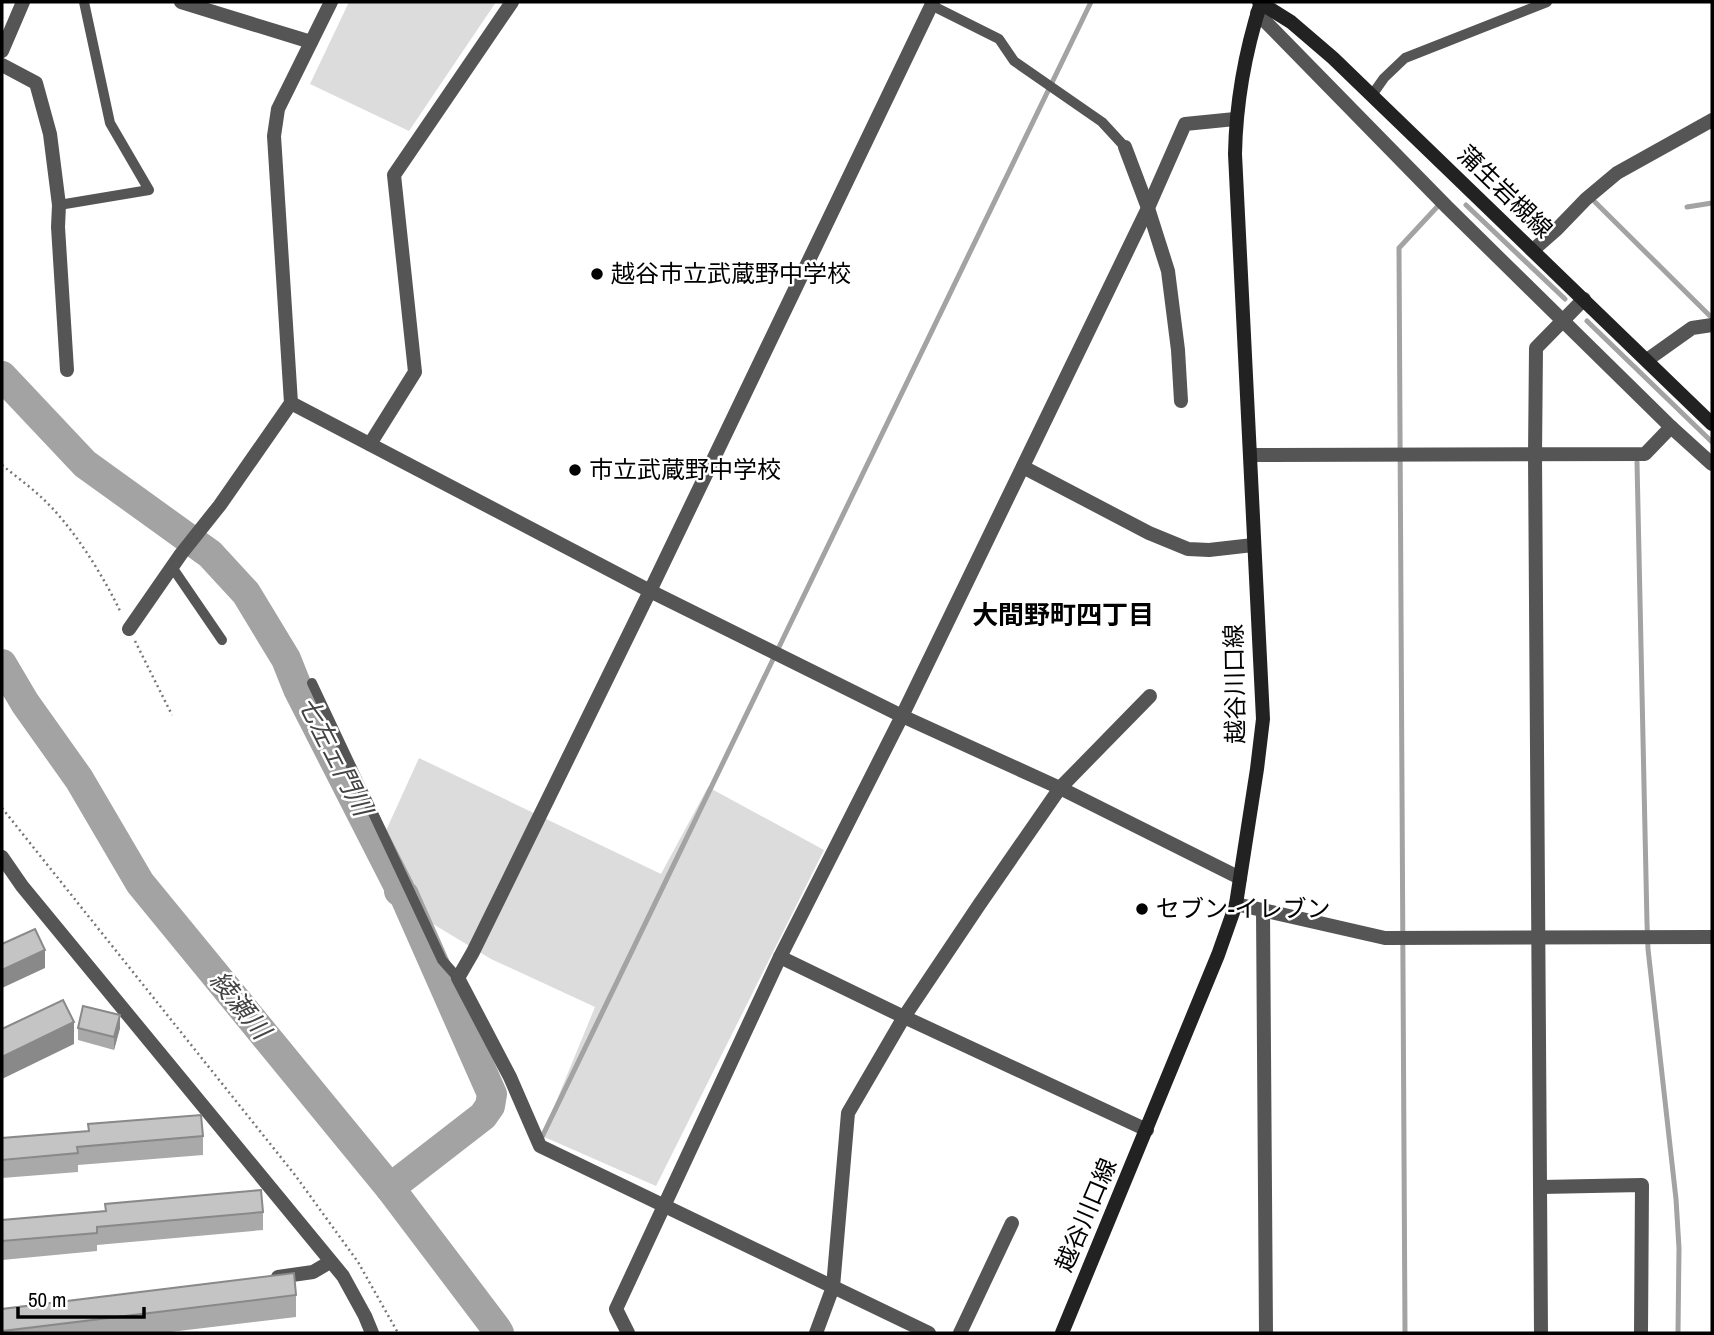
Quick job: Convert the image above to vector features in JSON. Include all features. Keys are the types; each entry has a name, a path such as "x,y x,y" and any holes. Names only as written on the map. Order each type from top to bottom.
{"main road":[{"name":"蒲生岩槻線","path":"1259,5 1291,22 1333,58 1712,424"},
{"name":"越谷川口線","path":"1062,1333 1218,955 1236,904 1257,769 1263,719 1236,199 1235,119 1248,45 1259,5"}],"street":[{"path":"2,51 23,2"},
{"path":"181,2 311,42"},
{"path":"129,629 292,403 274,136 278,108 331,2"},
{"path":"370,444 415,372 394,174 512,2"},
{"path":"929,3 650,591 458,978 510,1077 540,1146 929,1333"},
{"path":"1259,5 1447,207 1712,464"},
{"path":"2,65 36,83 50,134 58,205 67,370"},
{"path":"628,1333 616,1309 663,1205 780,957 902,716 1149,208 1185,124 1235,119"},
{"path":"1533,250 1617,173 1712,120"},
{"path":"1125,147 1149,208 1168,271 1181,401"},
{"path":"1541,1333 1536,348 1584,299"},
{"path":"1647,360 1692,328 1712,325"},
{"path":"292,403 650,591 902,716 1059,788 1240,878"},
{"path":"1250,455 1645,454 1671,427"},
{"path":"1023,467 1149,533 1188,549 1209,550 1253,545"},
{"path":"816,1333 834,1287 848,1113 904,1017 1059,788 1150,695"},
{"path":"2,857 22,886 343,1276 372,1333"},
{"path":"1236,904 1385,938 1712,937"},
{"path":"1263,910 1266,1333"},
{"path":"780,957 1147,1130"},
{"path":"1541,1187 1642,1185 1641,1333"},
{"path":"960,1333 1012,1223"},
{"path":"259,1279 313,1272 330,1262"}],"lane":[{"path":"58,205 149,190 110,123 84,2"},
{"path":"929,3 999,39 1014,61 1102,122 1125,147"},
{"path":"1372,95 1384,78 1405,58 1542,3"},
{"path":"172,567 222,640"},
{"path":"312,683 442,960 458,978"}],"path":[{"path":"2,465 42,498 71,531 110,590 172,715"},
{"path":"2,808 295,1175 358,1262 398,1333"}],"shaded area":[{"path":"349,2 496,2 409,131 310,84"},
{"path":"419,758 661,874 708,787 824,850 656,1186 542,1136 595,1007 491,959 428,921 384,835"}],"building":[{"path":"35,929 45,950 2,970 2,944"},
{"path":"63,1000 74,1022 2,1057 2,1029"},
{"path":"83,1006 120,1015 114,1037 78,1028"},
{"path":"201,1115 203,1136 77,1147 78,1153 2,1160 2,1138 89,1131 88,1124"},
{"path":"261,1190 263,1212 97,1227 97,1233 2,1241 2,1220 106,1211 105,1204"},
{"path":"294,1273 296,1295 2,1331 2,1309"}],"waterway":[{"path":"541,1139 1091,2"},
{"path":"1595,202 1712,318"},
{"path":"1687,207 1712,203"},
{"path":"1466,205 1565,299"},
{"path":"1405,1333 1399,248 1437,207"},
{"path":"1587,321 1712,442"},
{"name":"七左ェ門川","path":"2,376 85,464 210,554 246,593 286,659 298,689 399,891 404,895 492,1094 490,1106 483,1116 390,1188"},
{"path":"1637,462 1648,949 1676,1199 1679,1248 1678,1333"},
{"name":"綾瀬川","path":"2,664 25,703 79,779 140,883 390,1188 499,1333"}],"place":[{"name":"越谷市立武蔵野中学校","path":"597,274"},
{"name":"市立武蔵野中学校","path":"575,470"},
{"name":"セブン-イレブン","path":"1142,909"}],"district":[{"name":"大間野町四丁目","path":"1063,615"}]}
